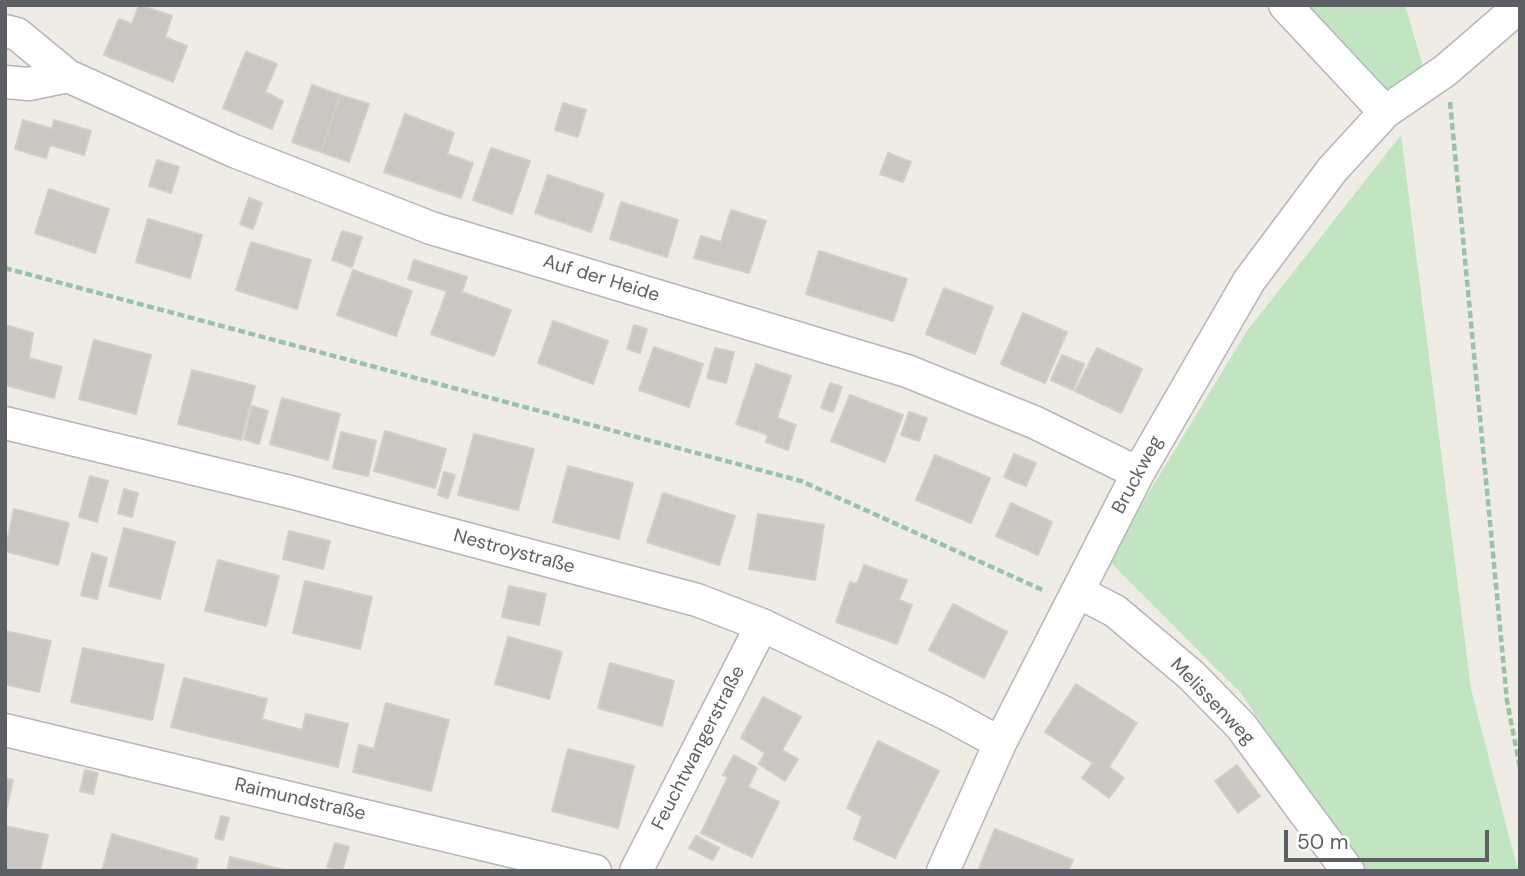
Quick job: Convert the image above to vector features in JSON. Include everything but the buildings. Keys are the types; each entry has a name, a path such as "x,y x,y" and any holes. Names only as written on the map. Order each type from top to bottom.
{"street":[{"path":"1285,5 1385,111"},
{"name":"Bruckweg","path":"943,871 1000,743 1138,473 1248,281 1332,170 1385,111 1447,70 1520,6"},
{"name":"Auf der Heide","path":"5,30 17,34 68,76 234,151 431,228 907,372 1034,422 1138,473"},
{"path":"5,82 29,84 68,76"},
{"name":"Nestroystraße","path":"5,423 290,492 697,600 762,625 1000,743"},
{"name":"Melissenweg","path":"1075,598 1115,611 1191,675 1241,726 1348,871"},
{"name":"Feuchtwangerstraße","path":"636,871 762,625"},
{"name":"Raimundstraße","path":"5,730 595,871"}],"path":[{"path":"1447,70 1507,701 1520,768"},
{"path":"5,268 801,481 1075,598"}],"green space":[{"path":"1304,5 1405,5 1425,73 1387,91"},
{"path":"1401,135 1471,689 1518,871 1362,871 1240,692 1108,560 1247,331"}]}
